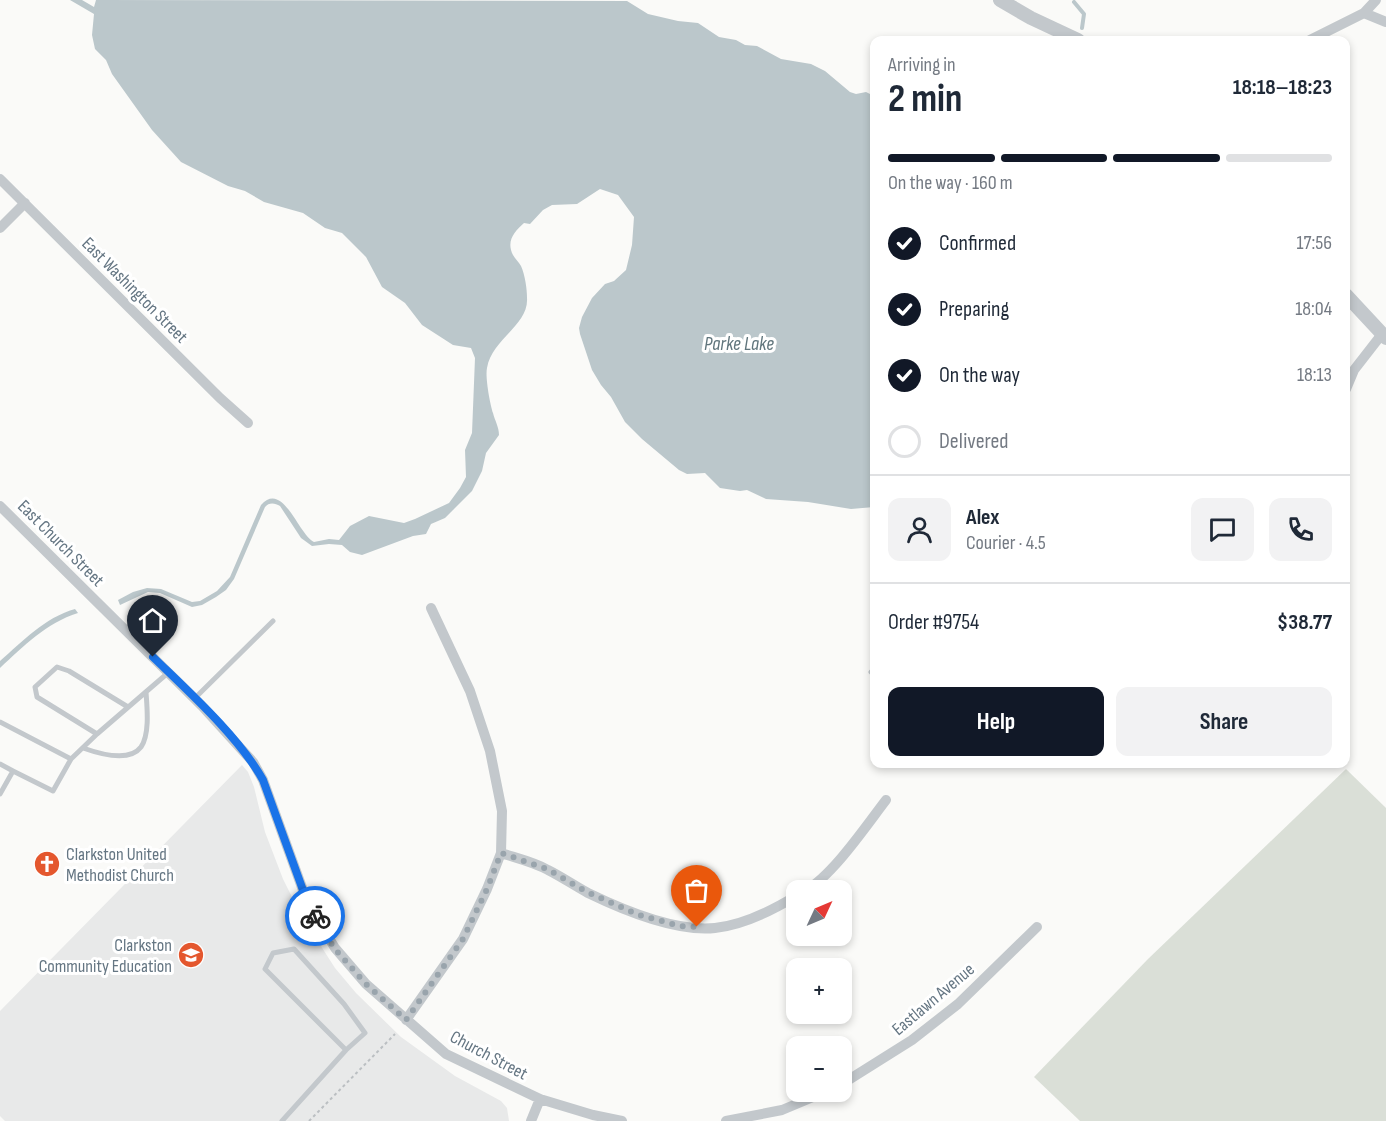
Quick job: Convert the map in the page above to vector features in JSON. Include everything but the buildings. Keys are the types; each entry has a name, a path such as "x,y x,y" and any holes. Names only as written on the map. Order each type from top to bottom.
{"street":[{"path":"1000,0 1069,36"},
{"path":"1318,36 1364,13 1376,0"},
{"path":"1364,13 1386,22"},
{"name":"East Washington Street","path":"0,179 220,398 248,423"},
{"path":"0,228 25,203"},
{"path":"1350,299 1384,336 1354,370 1350,380"},
{"name":"East Church Street","path":"0,506 169,672 249,758"},
{"path":"406,1020 463,939 501,853 502,811 490,751 470,691 431,608"},
{"name":"Church Street","path":"249,758 263,780 308,904 334,948 366,984 447,1054 540,1099 622,1121"},
{"path":"819,880 843,855 886,800"},
{"path":"501,853 547,869 587,892 639,915 680,926 715,928 748,919 786,903"},
{"name":"Eastlawn Avenue","path":"852,1078 912,1041 958,1004 1037,927"},
{"path":"531,1121 540,1099"},
{"path":"726,1121 749,1119 801,1102"}],"lane":[{"path":"194,699 273,621"},
{"path":"97,734 37,697 35,687 57,667 69,671 128,707"},
{"path":"0,764 53,791 71,759 169,672"},
{"path":"83,748 96,753 123,755 141,747 147,721 146,692"},
{"path":"0,722 71,759"},
{"path":"0,794 13,771"},
{"path":"282,1121 346,1050 365,1033 344,1004 294,949 273,953 265,969 346,1050"}],"path":[{"path":"309,1121 395,1034"}],"shaded area":[{"name":"Clarkston Community Education","path":"242,765 248,772 254,787 265,832 283,879 301,915 335,968 356,993 401,1037 455,1076 501,1101 507,1108 509,1121 5,1121 0,1116 0,1011"},
{"path":"1346,769 1386,808 1386,1121 1080,1121 1034,1077 1148,959"}],"water":[{"name":"Parke Lake","path":"70,0 82,0 94,7 96,0 627,1 648,14 698,23 719,37 757,46 781,59 811,64 825,71 850,92 870,94 870,507 851,509 808,502 766,499 747,490 720,488 705,473 687,474 679,470 625,422 592,370 579,328 592,298 605,284 614,281 626,270 632,245 634,217 618,195 600,189 577,204 552,205 543,210 530,224 524,223 512,237 511,250 526,282 527,298 522,316 496,349 487,368 489,397 499,435 486,453 482,471 472,491 445,518 431,524 426,534 413,536 362,555 350,552 342,545 312,546 301,538 280,506 270,504 265,507 234,579 226,590 216,597 202,605 192,607 160,593 148,592 120,605 118,600 147,588 161,589 192,602 200,601 217,591 230,577 261,505 269,499 276,499 283,504 314,542 339,540 350,526 369,516 404,523 449,503 466,477 465,450 472,433 475,358 471,348 453,345 422,325 405,303 382,287 366,257 342,233 325,228 303,213 264,202 181,162 152,130 112,74 106,60 95,49 92,35 94,14"},
{"path":"75,609 78,613 46,629 0,668 0,661 34,631 53,618"}],"waterway":[{"path":"1074,2 1084,14 1082,28"}],"way so far":[{"path":"315,916 334,948 366,984 406,1020 463,939 501,853 547,869 587,892 639,915 680,926 697,927"}],"place":[{"name":"Clarkston United Methodist Church","path":"47,864"},
{"name":"Clarkston Community Education","path":"191,955"}],"route":[{"path":"153,657 253,762 263,780 308,904 315,916"}]}
